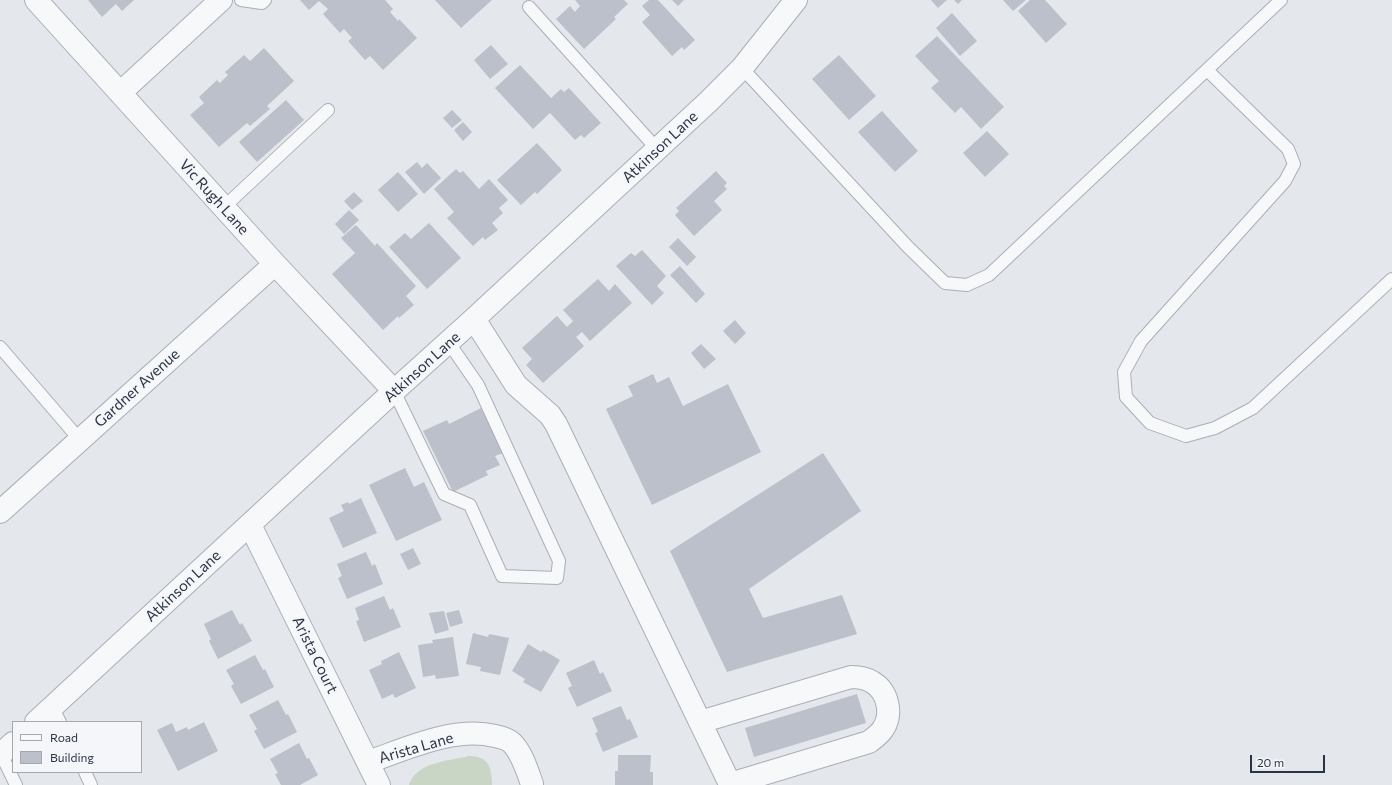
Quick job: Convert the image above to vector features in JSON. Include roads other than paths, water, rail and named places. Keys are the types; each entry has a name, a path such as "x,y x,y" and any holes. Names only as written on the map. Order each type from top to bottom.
{"street":[{"name":"Vic Rugh Lane","path":"36,0 275,264 394,391"},
{"path":"120,93 221,0"},
{"name":"Atkinson Lane","path":"39,721 56,715 250,525 394,391 449,343 709,101 742,68 796,0"},
{"name":"Gardner Avenue","path":"0,512 275,264"},
{"path":"474,319 516,385 550,415 556,424 700,722 730,784 869,742 883,730 887,717 888,703 882,692 872,682 851,676 700,722"},
{"name":"Arista Court","path":"250,525 379,785"},
{"name":"Arista Lane","path":"368,762 419,744 450,736 473,733 490,734 502,737 512,742 533,784"}],"lane":[{"path":"241,0 262,3 265,0"},
{"path":"742,68 908,247 945,283 966,285 989,275 1281,0"},
{"path":"529,7 657,149"},
{"path":"1207,70 1288,149 1294,164 1285,181 1141,341 1124,372 1126,397 1150,423 1157,426 1186,436 1215,428 1253,408 1392,279"},
{"path":"224,207 328,110"},
{"path":"394,391 444,494 470,505 502,576 557,578 559,561 478,385 449,343"},
{"path":"0,347 80,440"},
{"path":"5,751 12,773"},
{"path":"12,773 16,785"},
{"path":"85,773 91,785"}]}
